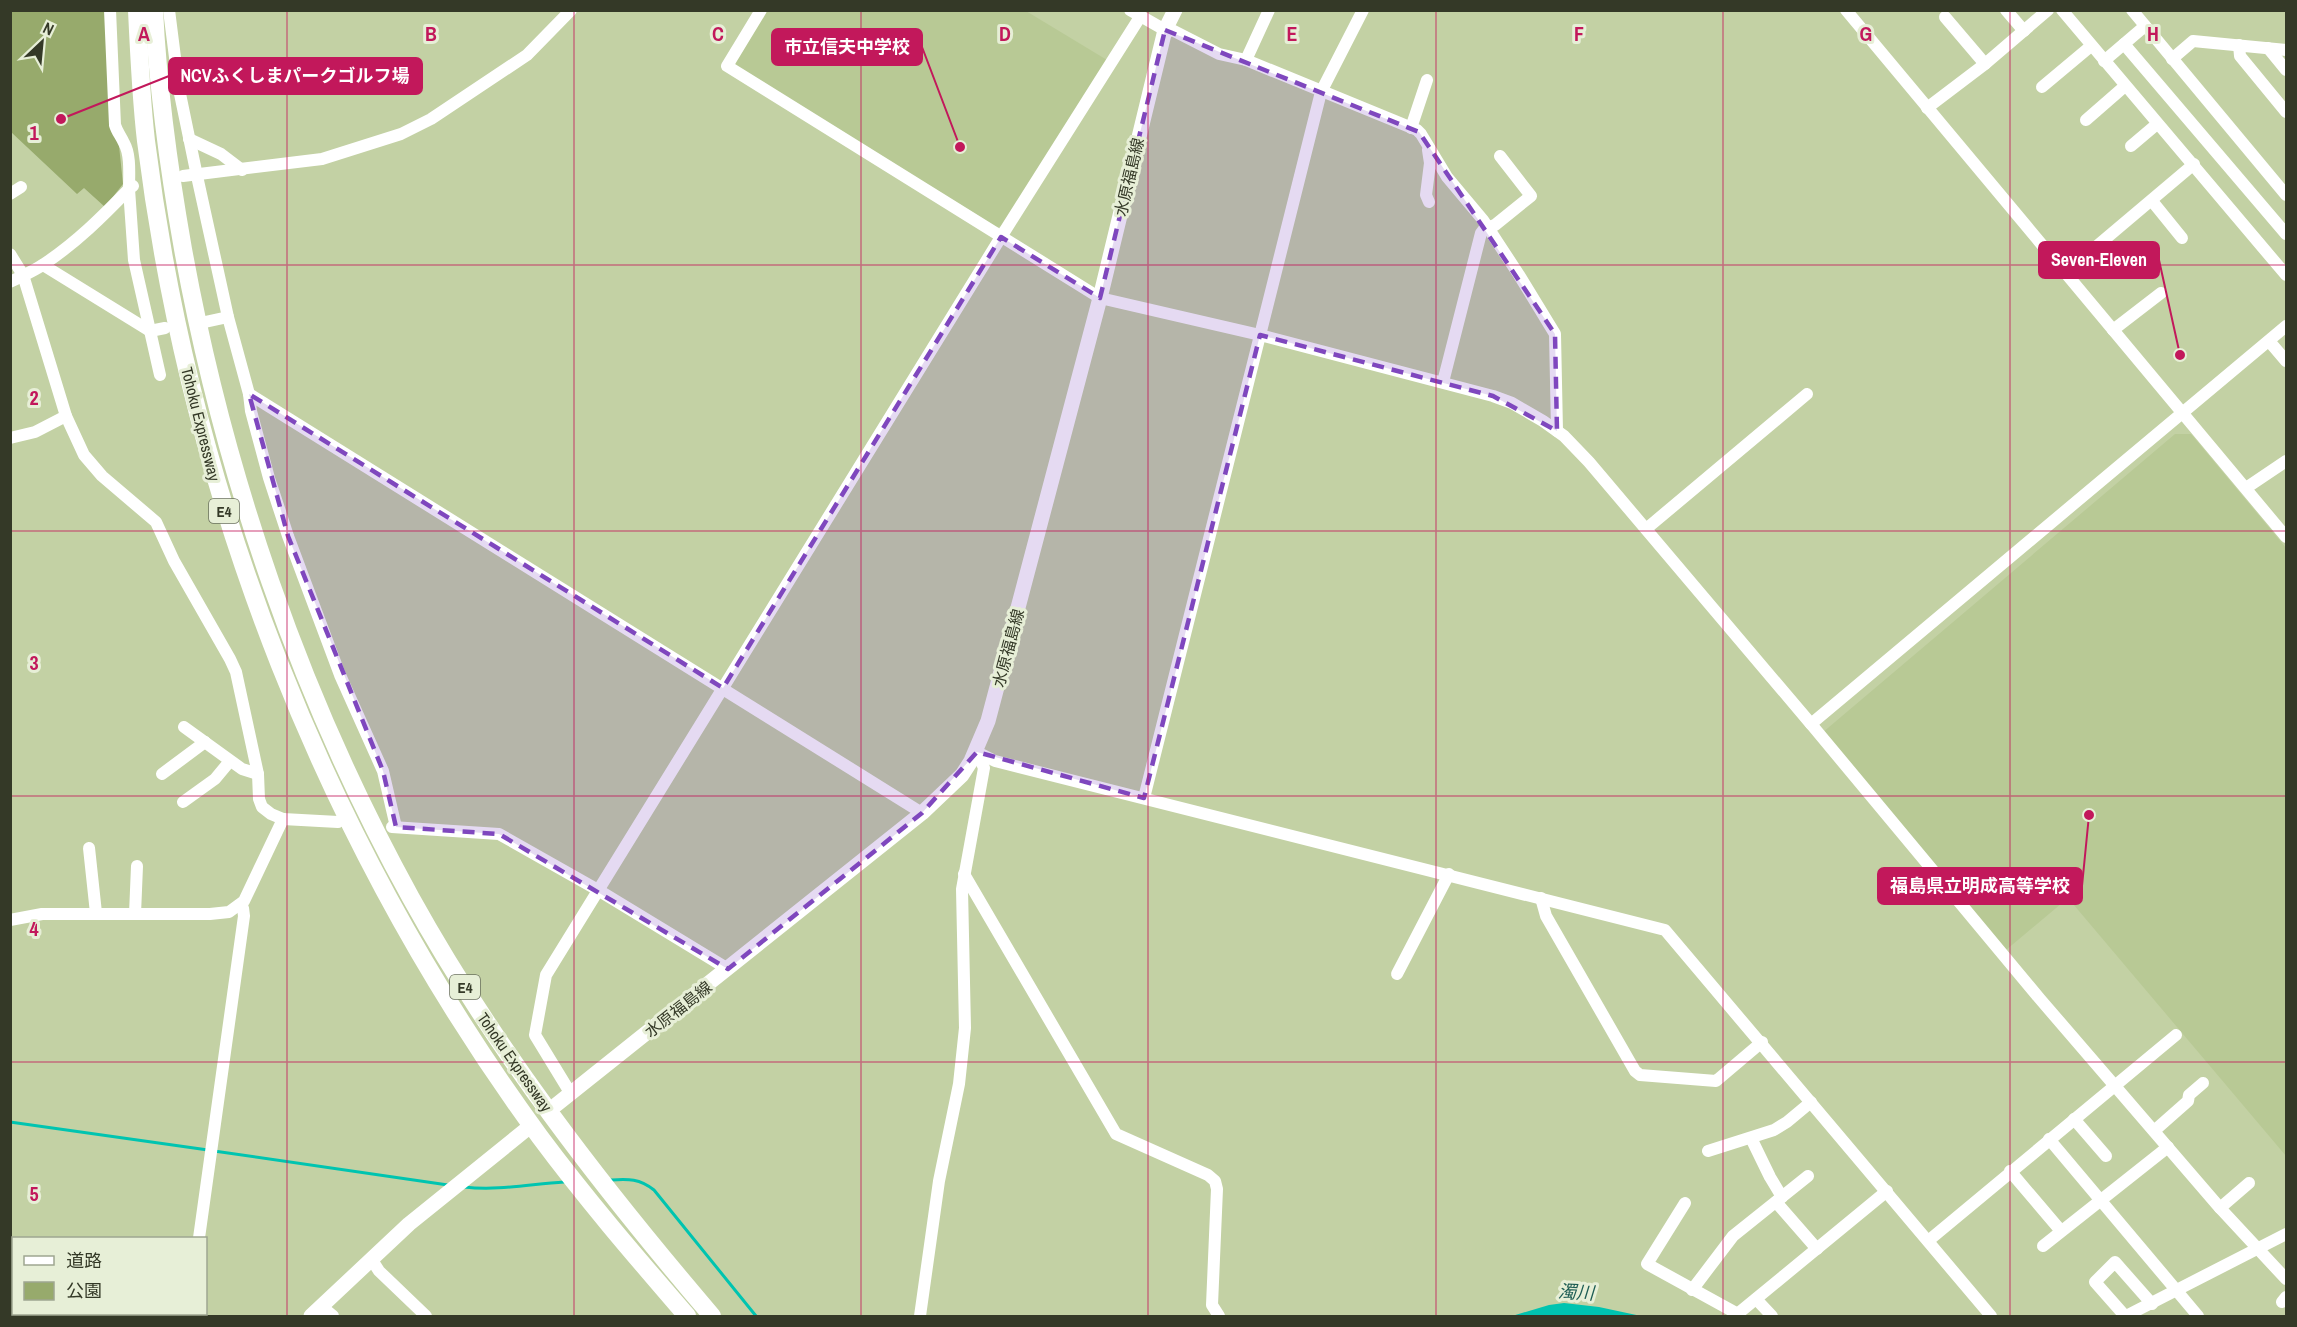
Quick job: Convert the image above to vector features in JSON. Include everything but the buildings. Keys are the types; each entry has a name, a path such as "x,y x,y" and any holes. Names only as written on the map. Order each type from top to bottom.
{"highway":[{"name":"Tohoku Expressway","path":"137,10 145,137 155,207 178,329 198,419 223,508 252,593 339,802 364,852 464,1025 534,1132"},
{"name":"Tohoku Expressway","path":"154,10 158,74 166,138 197,327 220,418 245,502 302,668 357,794 389,831 413,901 475,1004 560,1127 712,1317"},
{"name":"E4","path":"534,1132 621,1241 687,1317"}],"main road":[{"name":"水原福島線","path":"556,1105 922,813 962,775 977,752 1003,668 1062,434 1100,298 1165,30 1175,10"},
{"path":"322,1313 409,1224 456,1186 534,1132"}],"street":[{"path":"110,10 115,125 124,142 133,186 134,260 159,375"},
{"path":"169,10 179,89 189,139 228,317 263,456 288,536 340,675 382,771 389,831 499,834 598,890 728,969"},
{"path":"183,176 322,159 400,134 431,118 527,55 571,10"},
{"path":"761,10 727,66 1100,298 1260,335 1443,382 1512,403 1557,431 1589,462 2114,1085 2220,1208 2286,1279"},
{"path":"1246,60 1269,10"},
{"path":"1144,798 1321,92 1363,10"},
{"path":"1846,10 2286,537"},
{"path":"2006,10 2024,31"},
{"path":"1928,108 1985,64 2048,10"},
{"path":"2062,10 2157,124 2282,260 2286,274"},
{"path":"2132,10 2286,195"},
{"path":"571,1094 535,1035 546,975 1001,237 1135,14 1219,54 1246,60 1412,128 1421,134 1447,177 1488,227 1555,334 1557,431"},
{"path":"1945,17 1985,64"},
{"path":"2104,61 2145,26"},
{"path":"2172,59 2193,41 2286,50"},
{"path":"2124,44 2286,234"},
{"path":"2239,45 2240,56 2286,112"},
{"path":"2042,87 2091,46"},
{"path":"2268,48 2286,70"},
{"path":"1412,128 1427,80"},
{"path":"2086,120 2125,86"},
{"path":"2131,146 2157,124"},
{"path":"189,139 221,154 242,170"},
{"path":"1429,149 1427,152 1430,163 1426,195 1429,202"},
{"path":"1443,382 1481,233 1495,225 1531,196 1500,156"},
{"path":"2065,273 2194,164"},
{"path":"10,282 43,265 88,230 133,186"},
{"path":"2152,201 2182,238"},
{"path":"10,254 23,275 66,416 84,455 102,476 156,522 174,561 236,672 258,774 259,800 262,807 283,819 338,822"},
{"path":"43,265 150,331 165,328"},
{"path":"2113,330 2161,293"},
{"path":"205,322 228,317"},
{"path":"1811,724 2286,326"},
{"path":"2269,341 2286,361"},
{"path":"249,394 922,813"},
{"path":"1646,529 1807,394"},
{"path":"10,438 35,432 66,416"},
{"path":"2246,488 2286,461"},
{"path":"184,727 242,769 258,774"},
{"path":"162,774 205,742"},
{"path":"977,752 995,761 1665,930 1762,1042 1991,1317"},
{"path":"920,1317 939,1181 959,1084 965,1028 962,889 984,768 977,752"},
{"path":"183,802 215,779 230,761"},
{"path":"10,920 42,914 229,912 239,906 248,894 283,819"},
{"path":"89,848 96,913"},
{"path":"135,914 137,866"},
{"path":"964,874 1116,1134 1208,1175 1215,1181 1217,1189 1212,1305 1219,1317"},
{"path":"1397,974 1449,874"},
{"path":"1541,898 1546,916 1635,1071 1640,1075 1716,1081 1762,1042"},
{"path":"199,1237 244,916 243,908 239,906"},
{"path":"1928,1241 2176,1035"},
{"path":"2154,1131 2188,1101 2189,1095 2203,1083"},
{"path":"1707,1151 1774,1130 1812,1102"},
{"path":"2074,1119 2106,1156"},
{"path":"1751,1138 1779,1199 1817,1249"},
{"path":"2049,1139 2198,1317"},
{"path":"2043,1246 2168,1147"},
{"path":"2010,1171 2061,1231"},
{"path":"1692,1290 1733,1236 1808,1176"},
{"path":"2220,1208 2250,1183"},
{"path":"1685,1203 1647,1264 1736,1315 1887,1191"},
{"path":"2152,1304 2115,1262 2095,1282 2126,1317 2152,1304 2176,1292 2286,1234"},
{"path":"372,1260 379,1271 426,1317"},
{"path":"1756,1299 1772,1317"}],"highlighted area":[{"path":"1165,30 1419,132 1555,334 1557,431 1493,396 1260,335 1144,798 977,752 922,813 728,969 499,834 396,827 383,771 288,536 249,394 723,688 1001,237 1100,298"}],"shaded area":[{"path":"767,10 1026,11 1107,60 1004,226 997,227 738,69 735,62"},
{"path":"2175,434 2191,434 2286,548 2286,1156 2068,898 2006,950 1822,733"}],"green space":[{"path":"10,11 105,11 123,184 105,207 84,188 77,194 11,132"}],"water":[{"name":"濁川","path":"1564,1303 1599,1307 1641,1316 1512,1316"}],"waterway":[{"path":"10,1122 208,1150"},
{"path":"214,1151 448,1185"},
{"path":"610,1180 633,1180 654,1190 756,1316"},
{"path":"464,1187 502,1188 564,1182"}],"place":[{"name":"NCVふくしまパークゴルフ場","path":"61,119"},
{"name":"市立信夫中学校","path":"960,147"},
{"name":"Seven-Eleven","path":"2180,355"},
{"name":"福島県立明成高等学校","path":"2089,815"}]}
